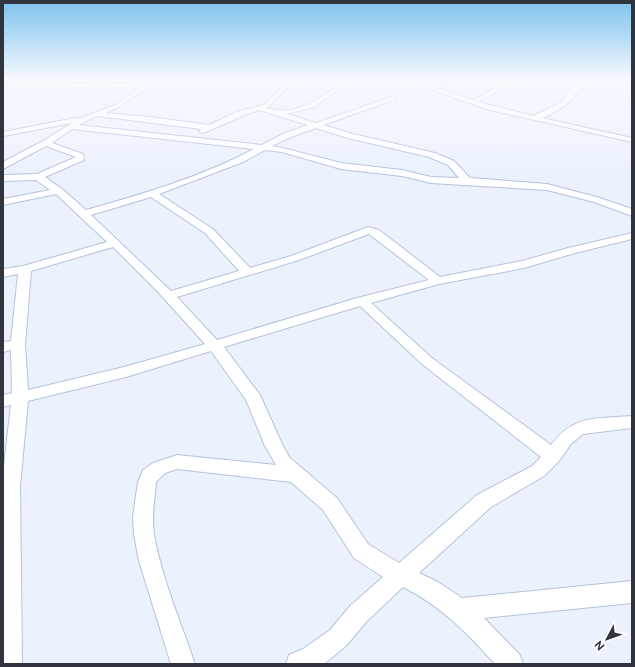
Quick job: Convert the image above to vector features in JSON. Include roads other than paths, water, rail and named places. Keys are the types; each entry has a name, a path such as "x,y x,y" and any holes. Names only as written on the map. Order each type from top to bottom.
{"street":[{"path":"3,134 83,119 108,110"},
{"path":"186,140 242,113 252,110"},
{"path":"265,110 443,159 454,166 467,181"},
{"path":"280,115 297,110"},
{"path":"84,214 152,194 240,160 288,135 360,110"},
{"path":"500,110 632,140"},
{"path":"532,118 553,110"},
{"path":"96,115 150,119 211,128"},
{"path":"3,166 46,143 83,119"},
{"path":"72,127 293,152 342,166 398,172 431,180 547,187 596,200 632,213"},
{"path":"37,128 60,134"},
{"path":"3,178 38,178 76,162 81,158 74,153 46,143"},
{"path":"38,178 59,191 171,295 213,345 249,392 276,451 296,476 330,504 360,550 402,575 420,583 460,609 511,664"},
{"path":"3,202 59,191"},
{"path":"152,194 209,231 247,272"},
{"path":"171,295 295,258 368,230 375,232 438,281"},
{"path":"11,400 126,372 362,301 438,281 524,264 572,250 632,236"},
{"path":"3,273 25,269 115,243"},
{"path":"10,664 11,346 25,269"},
{"path":"362,301 427,361 553,456"},
{"path":"298,664 312,658 338,638 358,614 484,501 538,471 553,456 565,439 577,429 588,426 632,422"},
{"path":"183,664 150,561 144,534 143,517 147,482 150,475 163,466 177,462 296,476"},
{"path":"460,609 632,592"}]}
